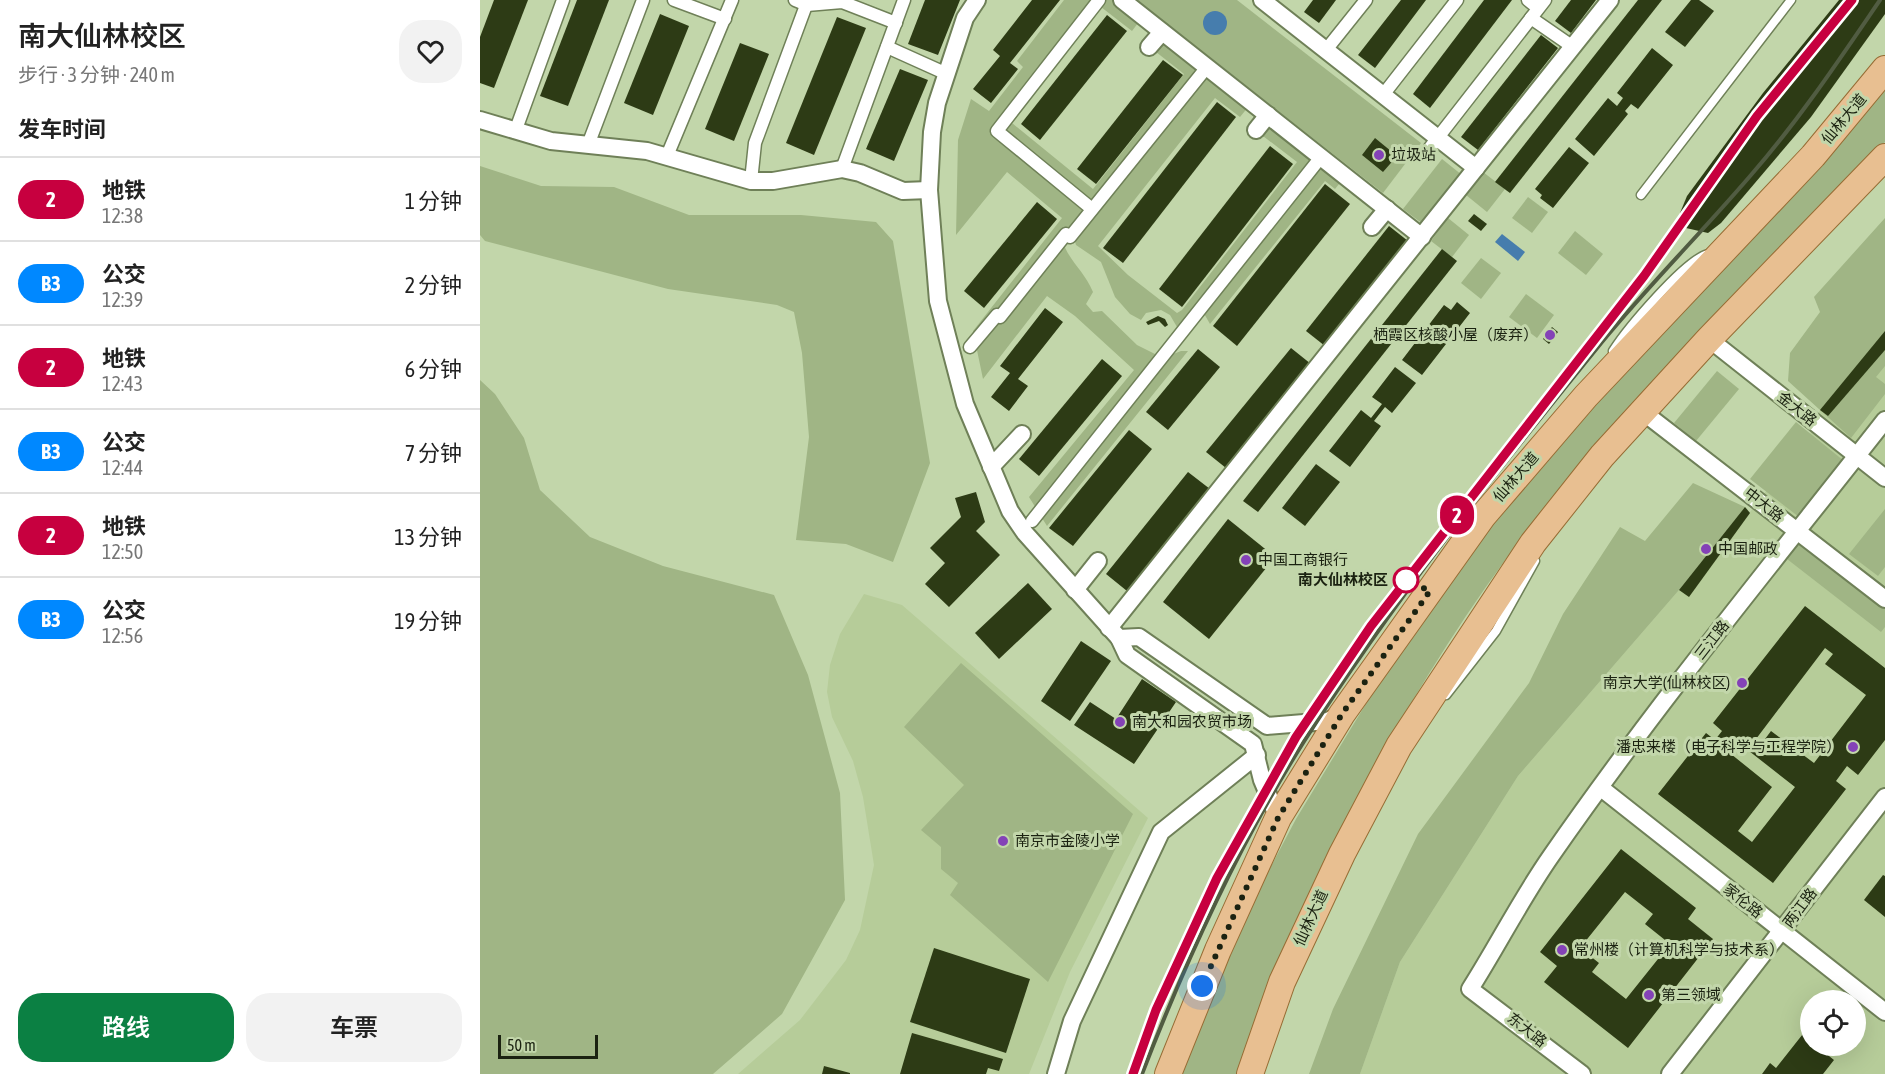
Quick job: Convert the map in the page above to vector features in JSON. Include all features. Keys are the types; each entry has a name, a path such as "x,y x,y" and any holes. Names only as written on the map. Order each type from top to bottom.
{"main road":[{"name":"仙林大道","path":"1168,1074 1218,950 1278,818 1342,714 1483,516 1586,396 1813,156 1885,69"},
{"name":"仙林大道","path":"1250,1074 1282,981 1342,854 1400,743 1533,543 1602,456 1709,339 1885,157"}],"street":[{"path":"515,132 563,0"},
{"path":"588,145 643,0"},
{"path":"674,0 725,19"},
{"path":"667,156 732,0"},
{"path":"842,169 904,0"},
{"path":"977,0 965,18 937,104 932,132 929,190 939,301 965,404 1010,511 1024,533 1114,633 1127,655 1253,744 1262,780 1278,818"},
{"path":"1092,210 997,131 1099,0"},
{"path":"1122,0 1422,237"},
{"path":"1326,50 1366,0"},
{"path":"1383,95 1457,0"},
{"path":"1528,0 1573,47"},
{"path":"1114,633 1476,168 1610,0"},
{"path":"751,181 755,143 804,2 842,2 896,23"},
{"path":"1274,3 1326,50 1383,95 1434,144 1476,168"},
{"path":"1434,144 1538,9"},
{"path":"1149,47 1162,32"},
{"path":"887,47 947,74"},
{"path":"970,347 997,315 1000,317 1066,234 1070,237 1207,67"},
{"path":"1256,130 1268,115"},
{"path":"480,120 515,132 588,145 626,147 667,156 751,181 773,181 842,169 860,173 903,191 929,190"},
{"path":"1032,521 1322,158"},
{"path":"1372,227 1387,209"},
{"name":"金大路","path":"1709,339 1885,478"},
{"name":"中大路","path":"1643,412 1885,599"},
{"name":"三江路","path":"1470,988 1549,859 1698,657 1885,420"},
{"path":"992,467 1022,434"},
{"path":"1075,590 1098,561"},
{"path":"1114,633 1139,637 1267,726 1328,721 1342,714"},
{"path":"1056,1074 1072,1021 1161,832 1257,755"},
{"name":"家伦路","path":"1601,789 1885,1012"},
{"name":"两江路","path":"1670,1074 1885,797"},
{"name":"东大路","path":"1470,988 1582,1074"}],"lane":[{"path":"1641,195 1791,0"}],"shaded area":[{"path":"1064,0 1116,0 1141,19 1132,31 1101,7 1012,123 1093,189 1184,74 1156,52 1165,40 1249,106 1240,117 1215,98 1098,246 1128,275 1177,313 1182,310 1297,162 1263,136 1272,124 1343,179 1335,189 1325,181 1210,324 1202,310 1188,327 1177,327 1170,315 1161,310 1146,313 1141,320 1130,314 1115,297 1101,262 1076,245 1073,234 1062,239 1068,253 1093,292 1086,304 1093,312 1102,311 1137,345 1163,358 1181,351 1188,351 1047,526 1029,497 1134,370 1075,316 1047,296 983,379 973,331 1062,218 1007,172 956,235 958,140 971,99 989,111 1023,67 1017,61","holes":["998,119 1009,127 1005,131 1020,155 990,131"]},
{"path":"1136,0 1237,0 1421,143 1383,193"},
{"path":"1885,85 1885,142 1718,310 1608,431 1526,532 1442,653 1416,694 1368,780 1324,867 1265,994 1237,1074 1179,1074 1250,906 1296,819 1381,679 1495,519 1587,406"},
{"path":"1442,159 1462,175 1423,224 1403,209"},
{"path":"480,166 541,186 614,187 689,215 801,215 876,222 893,241 930,463 893,562 846,544 796,540 809,437 802,353 794,312 777,305 668,289 485,241 480,235"},
{"path":"1483,172 1505,189 1487,212 1466,195"},
{"path":"1528,197 1548,212 1532,233 1512,218"},
{"path":"1448,218 1469,235 1452,257 1431,241"},
{"path":"1885,218 1885,366 1876,377 1885,384 1885,394 1851,438 1788,381 1790,353 1820,312 1814,297"},
{"path":"1575,231 1603,254 1586,275 1558,253"},
{"path":"1481,258 1501,273 1481,299 1461,283"},
{"path":"1526,294 1554,315 1537,338 1509,317"},
{"name":"南京大学(仙林校区)","path":"1885,331 1885,1074 1360,1074 1400,962 1518,776 1679,590 1745,507 1750,512 1810,434 1820,410"},
{"path":"1717,371 1739,389 1696,441 1674,423"},
{"path":"480,380 495,394 524,438 540,490 590,537 663,566 774,595 808,675 840,793 845,900 782,1014 713,1074 480,1074"},
{"path":"1796,422 1844,461 1799,517 1750,479"},
{"path":"1693,483 1745,507 1679,590 1518,776 1400,962 1360,1074 1309,1074 1333,1009 1418,834 1529,683 1563,614 1620,527 1645,541"},
{"path":"1885,509 1885,567 1878,576 1849,554"},
{"path":"1801,541 1885,605 1885,627 1881,632 1787,559"},
{"name":"南京市金陵小学","path":"864,594 902,605 1148,818 1070,972 1029,1074 738,1074 800,1020 846,960 860,930 874,865 863,797 853,761 832,717 827,692 830,665 840,634"},
{"path":"961,663 1133,814 1048,982 950,895 958,883 941,869 941,847 921,830 964,785 904,727"}],"water":[{"path":"1215,11 1223,15 1227,23 1223,31 1215,35 1207,31 1203,23 1207,15"},
{"path":"1502,234 1525,252 1518,261 1495,242"}],"building":[{"path":"494,0 528,0 494,88 480,83 480,37"},
{"path":"577,0 609,0 568,106 540,96"},
{"path":"925,0 960,0 938,55 908,44"},
{"path":"1032,0 1060,0 1010,63 1018,69 991,103 973,89 1000,56 993,50"},
{"path":"1313,0 1336,0 1319,23 1304,12"},
{"path":"1401,0 1426,0 1375,68 1358,55"},
{"path":"1484,0 1512,0 1430,108 1413,94"},
{"path":"1571,0 1596,0 1571,33 1555,21"},
{"path":"1638,0 1662,0 1510,193 1495,182"},
{"path":"1691,0 1699,0 1714,11 1685,47 1665,32"},
{"path":"1839,0 1885,0 1885,14 1811,117 1721,223 1708,233 1686,228 1680,213 1687,196 1763,93"},
{"path":"660,14 689,26 653,115 624,103"},
{"path":"1107,15 1127,31 1040,140 1021,124"},
{"path":"837,17 866,28 814,155 786,143"},
{"path":"1541,35 1558,48 1478,150 1461,137"},
{"path":"740,43 769,54 734,141 705,129"},
{"path":"1652,48 1673,65 1638,109 1631,104 1625,111 1628,114 1594,156 1575,139 1608,98 1617,106 1623,98 1617,93"},
{"path":"1163,60 1183,75 1096,184 1077,169"},
{"path":"900,69 928,80 894,161 866,149"},
{"path":"1217,102 1236,117 1123,263 1103,248"},
{"name":"垃圾站","path":"1375,138 1397,156 1383,172 1362,155"},
{"path":"1270,146 1293,164 1182,307 1159,289"},
{"path":"1569,147 1589,163 1553,208 1540,198 1542,195 1535,189"},
{"path":"1325,184 1350,204 1237,346 1213,326"},
{"path":"1037,202 1057,219 984,308 964,291"},
{"path":"1474,214 1487,224 1481,231 1468,221"},
{"path":"1389,226 1408,241 1325,346 1306,331"},
{"path":"1442,249 1457,261 1258,512 1243,501"},
{"path":"1457,302 1470,313 1422,375 1402,360 1444,305 1451,310"},
{"path":"1045,308 1063,322 1018,379 1028,386 1009,411 991,397 1010,373 1000,366"},
{"path":"1158,316 1165,319 1168,325 1165,327 1159,321 1148,325 1146,322"},
{"name":"栖霞区核酸小屋（废弃）","path":"1552,327 1558,332 1549,344 1543,339"},
{"path":"1885,331 1885,350 1828,416 1820,410"},
{"path":"1291,348 1311,364 1226,468 1206,452"},
{"path":"1198,349 1220,367 1168,430 1146,412"},
{"path":"1102,359 1122,376 1039,476 1019,459"},
{"path":"1395,367 1416,383 1392,413 1385,407 1374,421 1381,426 1350,467 1329,451 1361,410 1371,418 1382,404 1372,397"},
{"path":"1129,430 1152,449 1073,546 1049,528"},
{"path":"1316,464 1340,482 1305,526 1282,508"},
{"path":"1188,472 1210,489 1127,591 1106,574"},
{"path":"976,492 985,522 976,531 1000,555 949,607 925,584 945,563 930,548 961,517 955,498"},
{"path":"1745,507 1750,513 1689,597 1679,590"},
{"path":"1228,519 1275,557 1209,639 1163,602"},
{"path":"1028,583 1052,609 999,659 975,633"},
{"name":"潘忠来楼（电子科学与工程学院）","path":"1805,606 1885,668 1885,740 1858,775 1847,766 1836,781 1846,789 1773,883 1658,794 1706,733 1715,740 1722,731 1713,723","holes":["1825,648 1833,654 1825,664 1866,695 1814,763 1771,731 1762,743 1756,739","1735,740 1795,787 1752,842 1738,831 1772,787 1726,750"]},
{"path":"1081,641 1111,661 1070,721 1041,701"},
{"name":"南大和园农贸市场","path":"1142,679 1176,702 1134,764 1074,725 1090,702 1116,719"},
{"name":"常州楼（计算机科学与技术系）","path":"1621,849 1696,908 1688,919 1713,939 1628,1048 1544,982 1557,966 1540,952","holes":["1625,892 1653,914 1645,924 1670,944 1626,999 1592,972 1599,963 1580,948"]},
{"path":"1883,875 1885,876 1885,917 1864,900"},
{"path":"934,948 1030,979 1006,1053 910,1022"},
{"path":"912,1033 1003,1059 999,1071 988,1068 986,1074 900,1074"},
{"path":"1800,1038 1800,1056 1829,1056 1834,1060 1823,1074 1762,1074 1770,1063 1776,1068"},
{"path":"824,1066 850,1073 850,1074 822,1074"}],"railway":[{"path":"1598,334 1645,276 1757,116 1852,0"},
{"path":"1142,1074 1195,946 1235,863 1279,782 1372,639 1446,538 1602,342 1733,196 1786,133 1880,0"},
{"path":"1286,755 1311,714"},
{"path":"1133,1074 1156,1009 1229,857"}],"metro line":[{"name":"2","path":"1133,1074 1156,1010 1217,878 1296,737 1371,626 1644,276 1757,116 1852,0"}],"place":[{"name":"垃圾站","path":"1379,155"},
{"name":"栖霞区核酸小屋（废弃）","path":"1550,335"},
{"name":"中国邮政","path":"1706,549"},
{"name":"中国工商银行","path":"1246,560"},
{"name":"南大仙林校区","path":"1406,580"},
{"name":"南京大学(仙林校区)","path":"1742,683"},
{"name":"南大和园农贸市场","path":"1120,722"},
{"name":"潘忠来楼（电子科学与工程学院）","path":"1853,747"},
{"name":"南京市金陵小学","path":"1003,841"},
{"name":"常州楼（计算机科学与技术系）","path":"1562,950"},
{"name":"第三领域","path":"1649,995"}],"route":[{"path":"1202,986 1278,818 1342,714 1430,591 1406,580"}]}
